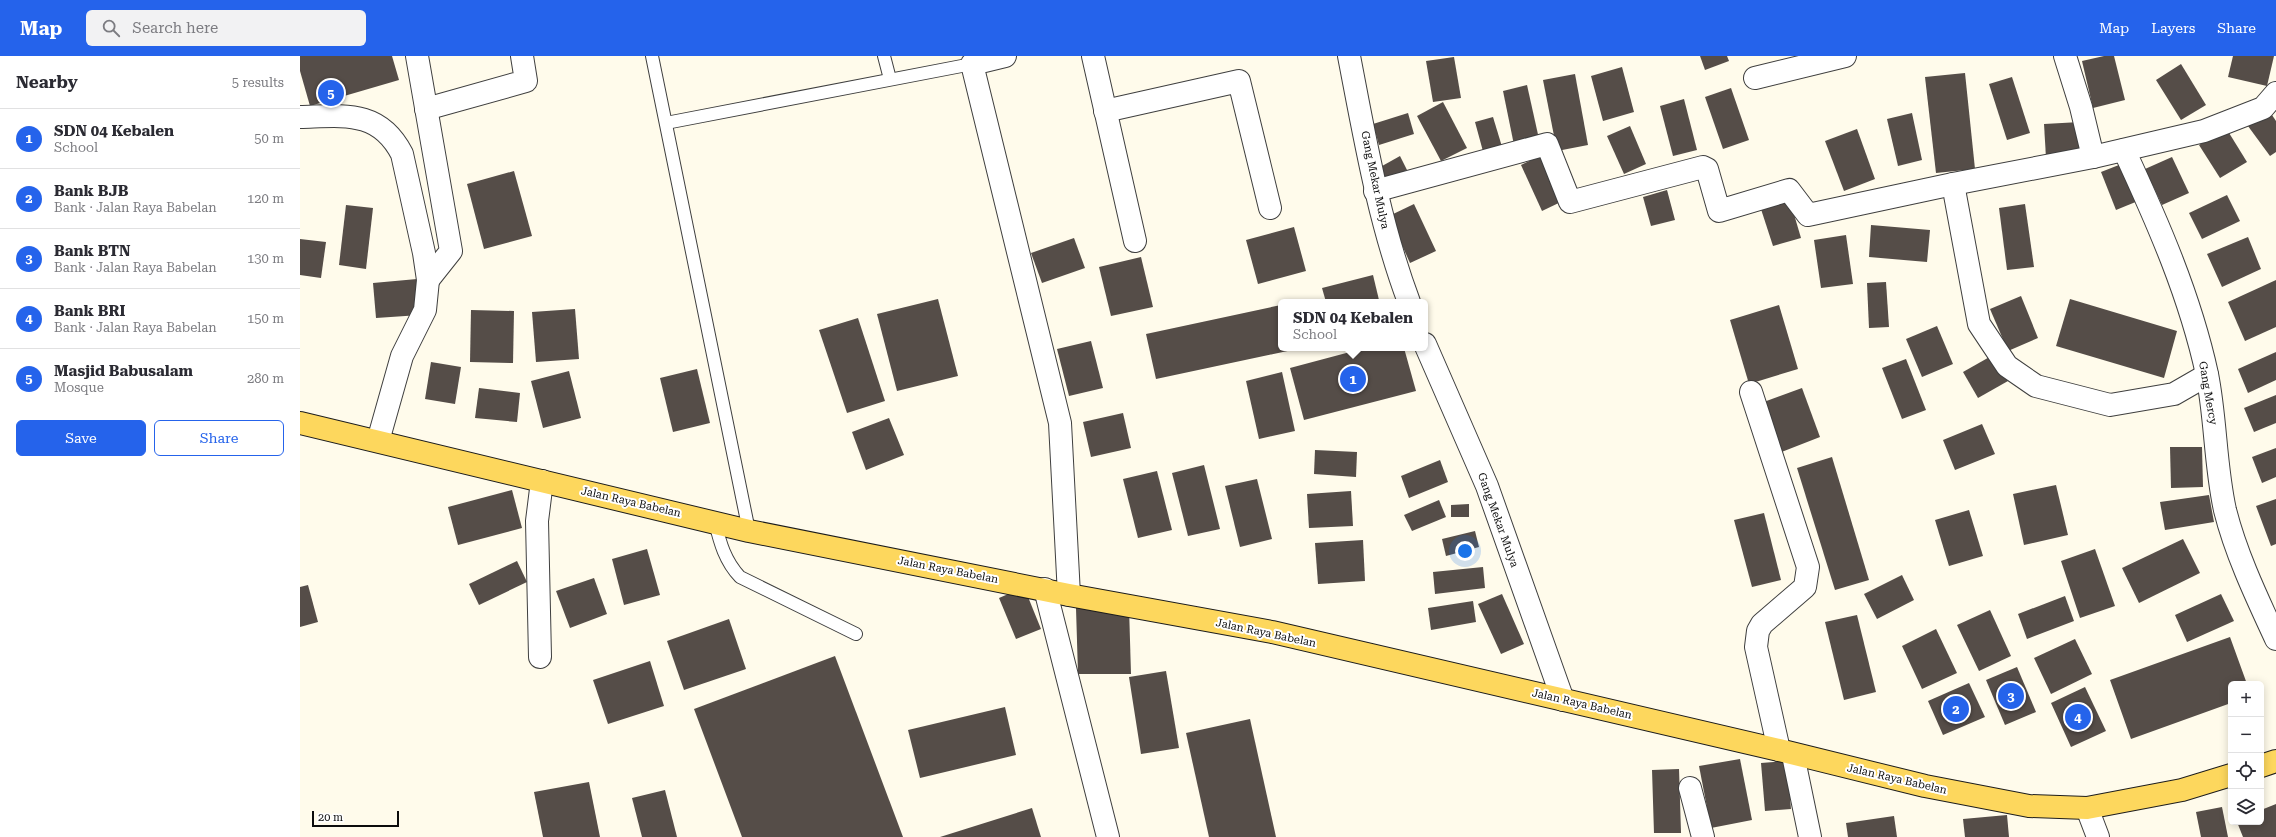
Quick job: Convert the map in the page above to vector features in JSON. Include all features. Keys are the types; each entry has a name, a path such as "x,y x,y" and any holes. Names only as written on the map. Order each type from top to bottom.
{"main road":[{"name":"Jalan Raya Babelan","path":"300,423 749,531 1069,595 1272,632 1925,786 2029,806 2087,808 2182,790 2228,776"},
{"path":"2264,765 2276,761"}],"street":[{"path":"417,56 451,251 428,280"},
{"path":"426,109 526,81 522,56"},
{"path":"1005,56 972,64 1060,423 1069,595"},
{"path":"1093,56 1135,241"},
{"name":"Gang Mekar Mulya","path":"1349,56 1375,191 1394,263 1408,299"},
{"path":"1755,78 1845,56"},
{"path":"2064,56 2082,107 2094,157"},
{"path":"1105,111 1239,81 1270,208"},
{"path":"1375,191 1547,144 1570,202 1703,167 1707,169 1719,211 1789,190 1808,215 1952,184 2094,157 2204,131 2263,108 2276,93"},
{"path":"300,117 350,116 365,119 383,129 396,143 402,154 424,253 428,280 425,310 402,356 378,441"},
{"name":"Gang Mercy","path":"2124,150 2153,212 2187,299 2207,375 2225,510 2241,557 2276,639"},
{"path":"1952,184 1979,324 2006,366 2036,386 2110,405 2174,394 2207,375"},
{"name":"Gang Mekar Mulya","path":"1428,351 1487,486 1563,700"},
{"path":"1752,392 1808,567 1805,587 1762,624 1758,631 1756,646 1810,837"},
{"path":"540,657 537,521 542,481"},
{"path":"1045,589 1108,837"},
{"path":"1690,788 1703,837"},
{"path":"2087,808 2098,837"}],"lane":[{"path":"652,56 749,531"},
{"path":"884,56 890,79"},
{"path":"666,123 972,64"},
{"path":"715,522 725,557 731,568 740,577 856,634"}],"building":[{"path":"300,56 392,56 399,80 310,106 300,71"},
{"path":"1700,56 1727,56 1729,61 1705,70"},
{"path":"2104,56 2114,56 2125,100 2093,108 2082,61"},
{"path":"2233,56 2274,56 2267,86 2228,77"},
{"path":"1454,57 1461,98 1433,102 1426,61"},
{"path":"2181,64 2206,105 2181,120 2156,80"},
{"path":"1622,67 1634,112 1603,121 1591,76"},
{"path":"1965,73 1975,169 1936,173 1925,77"},
{"path":"1575,74 1588,145 1557,151 1543,80"},
{"path":"2012,77 2030,133 2007,140 1989,84"},
{"path":"1527,85 1539,139 1514,145 1503,91"},
{"path":"1731,88 1749,140 1723,149 1705,97"},
{"path":"1684,99 1697,150 1673,156 1660,106"},
{"path":"1443,102 1467,148 1441,161 1417,116"},
{"path":"2266,106 2276,121 2276,152 2270,156 2245,122"},
{"path":"1408,113 1414,134 1379,145 1373,124"},
{"path":"1912,113 1922,160 1898,166 1887,119"},
{"path":"1493,117 1503,150 1484,155 1475,122"},
{"path":"2080,122 2082,155 2046,158 2044,124"},
{"path":"1630,126 1646,164 1624,174 1607,136"},
{"path":"2226,128 2247,162 2220,178 2199,145"},
{"path":"1857,129 1875,179 1844,191 1825,141"},
{"path":"1546,153 1567,199 1542,211 1521,165"},
{"path":"1400,156 1407,170 1383,183 1375,170"},
{"path":"2172,157 2189,193 2162,205 2145,169"},
{"path":"2124,163 2138,201 2116,210 2101,172"},
{"path":"514,171 532,236 484,249 467,184"},
{"path":"1667,190 1675,220 1651,226 1643,197"},
{"path":"1788,194 1801,238 1773,246 1759,203"},
{"path":"2227,195 2240,221 2202,239 2189,213"},
{"path":"1414,204 1436,251 1410,263 1389,216"},
{"path":"2025,204 2034,267 2007,270 1999,208"},
{"path":"346,205 373,208 366,269 339,265"},
{"path":"1871,225 1930,230 1927,262 1869,257"},
{"path":"1294,227 1306,271 1258,284 1246,240"},
{"path":"1846,235 1853,284 1821,288 1814,240"},
{"path":"2248,237 2261,269 2222,287 2207,254"},
{"path":"1074,238 1085,268 1042,283 1031,253"},
{"path":"300,239 326,242 321,278 300,275"},
{"path":"1141,257 1153,307 1111,316 1099,267"},
{"path":"1373,275 1379,299 1325,299 1322,288"},
{"path":"417,279 420,315 376,318 373,283"},
{"path":"2276,280 2276,327 2245,341 2228,302"},
{"path":"1886,282 1889,327 1869,328 1867,283"},
{"path":"2021,296 2038,338 2008,351 1990,309"},
{"path":"938,299 958,376 897,391 877,314"},
{"path":"2070,299 2177,331 2164,378 2056,346"},
{"path":"1779,305 1798,369 1749,384 1730,320"},
{"path":"1278,306 1278,351 1288,351 1156,379 1146,334"},
{"path":"575,309 579,359 536,362 532,312"},
{"path":"471,310 514,311 513,363 470,362"},
{"path":"858,318 885,401 847,413 819,330"},
{"path":"1937,326 1953,364 1922,377 1906,339"},
{"path":"1091,341 1103,388 1069,396 1057,349"},
{"path":"1354,351 1405,351 1416,391 1304,420 1290,368"},
{"path":"2276,352 2276,380 2248,393 2238,369"},
{"path":"1993,355 2008,381 1978,398 1963,372"},
{"path":"1906,359 1926,410 1902,419 1882,368"},
{"path":"431,362 461,367 455,404 425,399"},
{"path":"697,369 710,423 673,432 660,378"},
{"path":"569,371 581,418 543,428 531,381"},
{"path":"1282,372 1295,431 1259,439 1246,381"},
{"path":"479,388 520,393 517,422 475,418"},
{"path":"1802,388 1820,437 1779,453 1761,403"},
{"path":"2276,395 2276,423 2254,432 2244,408"},
{"path":"1123,413 1131,448 1091,457 1083,422"},
{"path":"889,418 904,455 866,470 852,432"},
{"path":"1982,424 1995,454 1955,470 1943,440"},
{"path":"2170,447 2202,447 2203,487 2171,488"},
{"path":"2276,448 2276,477 2262,483 2252,457"},
{"path":"1315,450 1357,452 1356,477 1314,474"},
{"path":"1832,457 1869,580 1835,590 1797,468"},
{"path":"1440,460 1448,482 1409,498 1401,476"},
{"path":"1204,465 1220,529 1188,536 1172,473"},
{"path":"1157,471 1172,530 1138,538 1123,479"},
{"path":"1257,479 1272,539 1240,547 1225,486"},
{"path":"2056,485 2068,535 2024,545 2013,494"},
{"path":"512,490 522,528 458,545 448,507"},
{"path":"1351,491 1353,526 1309,528 1307,494"},
{"path":"2209,495 2214,522 2165,530 2160,502"},
{"path":"2276,499 2276,544 2271,546 2256,506"},
{"path":"1439,500 1446,517 1412,531 1404,515"},
{"path":"1469,504 1469,517 1451,517 1451,505"},
{"path":"1969,510 1983,556 1949,566 1935,520"},
{"path":"1764,513 1781,580 1752,587 1734,520"},
{"path":"1475,531 1479,547 1446,556 1442,539"},
{"path":"2183,539 2200,573 2139,603 2122,568"},
{"path":"1363,540 1365,581 1318,584 1315,543"},
{"path":"647,549 660,595 624,605 612,559"},
{"path":"2095,549 2115,606 2080,618 2061,561"},
{"path":"517,561 527,582 479,605 469,584"},
{"path":"1483,567 1485,588 1435,594 1433,572"},
{"path":"1902,575 1914,600 1877,619 1864,594"},
{"path":"594,578 607,614 570,628 556,591"},
{"path":"308,585 318,622 300,627 300,587"},
{"path":"1024,587 1041,629 1016,639 999,598"},
{"path":"1502,594 1524,644 1501,654 1478,604"},
{"path":"2221,594 2234,621 2187,642 2175,615"},
{"path":"2065,596 2074,621 2027,639 2018,614"},
{"path":"1473,601 1476,622 1431,630 1428,608"},
{"path":"1129,607 1131,674 1078,674 1076,608"},
{"path":"1990,610 2011,656 1979,671 1957,625"},
{"path":"1857,615 1876,692 1844,700 1825,622"},
{"path":"729,619 746,669 684,690 667,641"},
{"path":"1936,629 1957,673 1922,689 1902,646"},
{"path":"2230,637 2246,681 2228,681 2228,704 2131,739 2110,680"},
{"path":"2075,639 2092,674 2051,694 2034,658"},
{"path":"835,656 903,837 742,837 694,709"},
{"path":"650,661 664,706 608,724 593,680"},
{"path":"2017,667 2036,712 2005,725 1986,680"},
{"path":"1166,671 1179,748 1141,754 1129,677"},
{"path":"1969,683 1985,717 1943,735 1928,701"},
{"path":"2085,687 2106,731 2071,747 2051,703"},
{"path":"1005,707 1016,755 920,778 908,730"},
{"path":"1250,719 1276,837 1209,837 1186,733"},
{"path":"1740,759 1752,820 1711,828 1699,766"},
{"path":"1787,761 1791,809 1765,811 1761,763"},
{"path":"1679,769 1681,833 1654,833 1652,770"},
{"path":"589,782 600,837 543,837 534,792"},
{"path":"665,790 677,837 642,837 632,798"},
{"path":"2276,804 2276,837 2243,837 2238,825 2264,825 2264,809"},
{"path":"2222,807 2228,837 2201,837 2196,812"},
{"path":"1032,808 1041,837 940,837"},
{"path":"2007,815 2009,837 1965,837 1963,819"},
{"path":"1894,816 1897,837 1848,837 1846,823"}],"place":[{"name":"Masjid Babusalam","path":"331,93"},
{"name":"SDN 04 Kebalen","path":"1353,379"},
{"name":"Bank BTN","path":"2011,696"},
{"name":"Bank BJB","path":"1956,709"},
{"name":"Bank BRI","path":"2078,717"}]}
